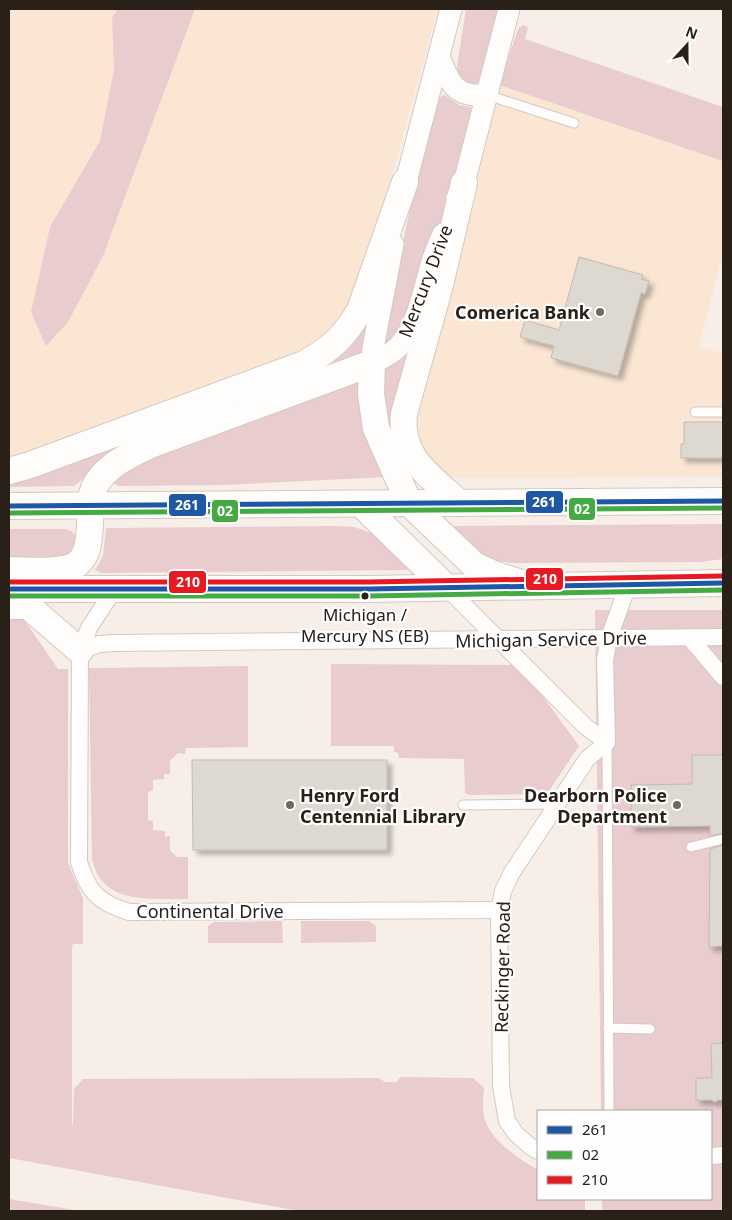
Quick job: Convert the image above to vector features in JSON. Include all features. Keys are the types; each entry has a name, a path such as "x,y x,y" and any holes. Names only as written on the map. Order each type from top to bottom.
{"main road":[{"path":"9,471 30,465 304,364 327,350 351,325 360,310 404,182"},
{"path":"459,503 409,452 403,435 403,426 404,414 439,289 464,183"},
{"path":"9,570 64,570 76,565 83,556 87,546 94,488 102,475 133,453 372,363 371,394 376,428 409,504 474,565 496,575 531,586"},
{"path":"9,506 723,501"},
{"path":"360,504 446,587"},
{"path":"9,589 379,589 723,583"},
{"path":"9,606 28,606 80,651"}],"street":[{"name":"Mercury Drive","path":"372,363 373,348 404,182 451,9"},
{"name":"Mercury Drive","path":"372,363 395,350 402,342 420,303 432,260 464,183 509,9"},
{"path":"438,56 448,80 458,91 475,96 487,95"},
{"path":"607,742 605,660 609,638 628,585"},
{"path":"446,587 586,727 607,742"},
{"name":"Continental Drive","path":"115,588 89,628 80,651 78,862 90,889 101,900 113,907 129,912 499,910"},
{"path":"689,637 723,677"},
{"name":"Michigan Service Drive","path":"80,651 99,644 114,643 723,637"},
{"name":"Reckinger Road","path":"537,1150 516,1134 507,1121 501,1086 499,910 503,891 511,874 556,804 587,759 607,742"}],"lane":[{"path":"487,95 574,123"},
{"path":"695,412 723,412"},
{"path":"607,742 609,1110"},
{"path":"463,806 556,804"},
{"path":"691,847 723,839"},
{"path":"608,1028 650,1029"}],"shaded area":[{"path":"9,9 438,9 358,298 331,340 9,463"},
{"path":"118,9 195,9 103,256 68,322 46,346 31,312 50,227 100,141 114,69 112,18"},
{"path":"466,9 500,9 483,81 472,86 461,79 457,66"},
{"path":"523,25 528,27 525,39 723,107 723,161 499,85 518,29"},
{"path":"499,85 723,161 723,253 699,346 723,353 723,477 458,478 444,474 424,458 413,422"},
{"path":"445,95 459,105 475,108 464,151 406,326 392,344 379,345 414,193 437,104 441,96"},
{"path":"370,302 368,352 105,462 74,486 9,487 9,478 295,372"},
{"path":"409,342 401,405 419,476 408,476 390,448 379,365"},
{"path":"363,371 387,477 225,485 119,486 113,483 129,464"},
{"path":"723,524 723,559 701,562 511,563 491,559 477,551 452,526"},
{"path":"354,527 377,535 415,570 101,573 95,570 103,556 106,528"},
{"path":"9,529 66,529 73,532 77,538 72,555 9,567"},
{"path":"595,610 723,610 723,1211 602,1211 602,1200 712,1200 712,1110 601,1110"},
{"path":"9,615 21,615 58,669 68,669 68,863 83,898 83,944 73,944 72,947 72,1125 74,1089 83,1079 379,1078 385,1082 396,1082 401,1077 473,1078 484,1088 484,1116 493,1135 515,1155 537,1169 537,1200 585,1200 585,1211 299,1211 9,1158"},
{"path":"331,664 520,665 579,746 547,794 470,795 465,793 464,759 399,758 398,753 394,752 394,746 331,746"},
{"path":"248,666 248,747 186,748 185,754 178,753 170,761 170,774 164,774 164,779 153,780 153,790 148,792 148,820 153,821 153,830 165,831 165,837 170,836 170,850 177,857 188,857 188,899 144,898 117,892 106,885 97,874 92,859 89,668"},
{"path":"282,921 283,943 208,943 208,926 214,922"},
{"path":"301,921 369,921 376,926 376,942 301,943"},
{"path":"9,1199 81,1211 9,1211"}],"building":[{"name":"Comerica Bank","path":"579,257 643,275 641,279 649,281 645,294 641,293 618,376 551,358 554,346 520,337 525,320 559,330"},
{"path":"684,422 723,422 723,458 681,458 681,444 684,444"},
{"name":"Dearborn Police Department","path":"692,755 723,755 723,833 710,836 710,826 631,827 631,785 692,784"},
{"name":"Henry Ford Centennial Library","path":"192,760 387,760 387,850 193,850"},
{"name":"Dearborn Police Department","path":"723,845 723,946 709,947 710,849"},
{"path":"723,1043 723,1100 716,1102 696,1100 696,1078 712,1078 711,1044"}],"transit line":[{"name":"261","path":"9,506 723,501"},
{"name":"02","path":"9,513 723,508"},
{"name":"210","path":"9,582 369,582 723,576"},
{"name":"261","path":"9,589 369,589 723,583"},
{"name":"02","path":"9,596 369,596 723,590"}],"place":[{"name":"Comerica Bank","path":"600,312"},
{"name":"Michigan / Mercury NS (EB)","path":"365,596"},
{"name":"Henry Ford Centennial Library","path":"290,805"},
{"name":"Dearborn Police Department","path":"677,805"}]}
